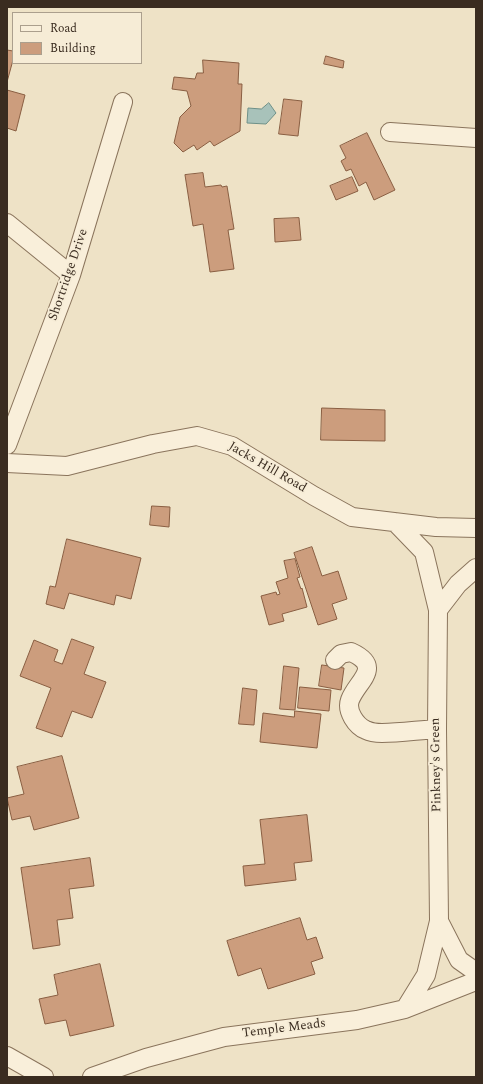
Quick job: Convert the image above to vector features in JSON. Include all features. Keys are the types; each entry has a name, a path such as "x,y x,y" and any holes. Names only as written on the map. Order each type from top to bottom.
{"street":[{"name":"Shortridge Drive","path":"7,445 71,275 123,102"},
{"path":"390,132 476,138"},
{"path":"7,223 71,275"},
{"name":"Jacks Hill Road","path":"7,463 67,466 153,444 196,436 232,446 314,496 352,517 436,527 476,528"},
{"name":"Pinkney's Green","path":"395,522 424,552 438,610 437,729 439,921 426,975 405,1009"},
{"path":"438,610 458,584 476,568"},
{"path":"335,660 341,654 351,652 360,656 367,665 368,670 350,701 350,711 353,719 366,730 381,733 437,729"},
{"name":"Pinkney's Green","path":"439,921 459,960 476,972"},
{"name":"Temple Meads","path":"92,1077 146,1058 224,1037 357,1020 405,1009 476,981"},
{"path":"7,1056 44,1077"}],"water":[{"path":"269,103 276,113 266,124 247,123 248,108 261,109"}],"building":[{"path":"7,50 12,51 12,64 7,82"},
{"path":"326,56 344,61 343,68 324,64"},
{"path":"203,60 239,63 238,84 242,84 240,131 214,146 210,141 197,150 194,145 183,152 174,143 180,117 191,106 187,91 172,89 174,77 195,79 197,73 203,73"},
{"path":"7,90 25,95 16,131 7,128"},
{"path":"284,99 302,101 298,136 279,134"},
{"path":"367,133 395,190 374,200 366,182 359,186 351,169 346,171 341,161 346,158 340,146"},
{"path":"203,173 205,187 221,185 222,187 227,186 234,229 228,230 234,269 210,272 203,224 193,226 185,175"},
{"path":"352,177 358,191 336,200 330,186"},
{"path":"299,218 301,240 275,242 274,219"},
{"path":"322,408 385,410 385,441 321,440"},
{"path":"152,506 170,507 169,527 150,525"},
{"path":"67,539 141,558 131,599 116,595 114,605 69,593 64,609 46,604 50,586 55,587"},
{"path":"312,547 322,576 338,571 347,599 332,604 337,619 318,625 294,553"},
{"path":"295,559 300,577 297,578 301,589 302,588 307,607 282,614 284,621 269,625 261,596 276,592 277,595 280,594 276,582 288,578 284,561"},
{"path":"72,639 94,647 84,674 106,682 92,718 72,711 62,737 36,728 51,688 20,676 34,640 58,650 54,661 62,664"},
{"path":"322,665 344,668 341,690 319,686"},
{"path":"284,666 299,668 295,710 280,709"},
{"path":"300,687 331,690 329,711 298,708"},
{"path":"243,688 257,690 254,725 239,724"},
{"path":"295,711 321,714 317,748 260,742 263,713 294,717"},
{"path":"62,756 79,818 34,830 30,816 12,820 7,798 24,794 17,767"},
{"path":"307,815 312,861 294,863 296,880 245,886 243,866 265,864 260,820"},
{"path":"90,858 94,886 69,889 73,918 57,920 60,945 33,949 21,868"},
{"path":"300,918 307,940 316,937 323,958 311,962 315,974 268,989 261,968 238,976 227,941"},
{"path":"100,964 114,1026 70,1036 66,1020 45,1024 39,999 58,995 54,975"}]}
